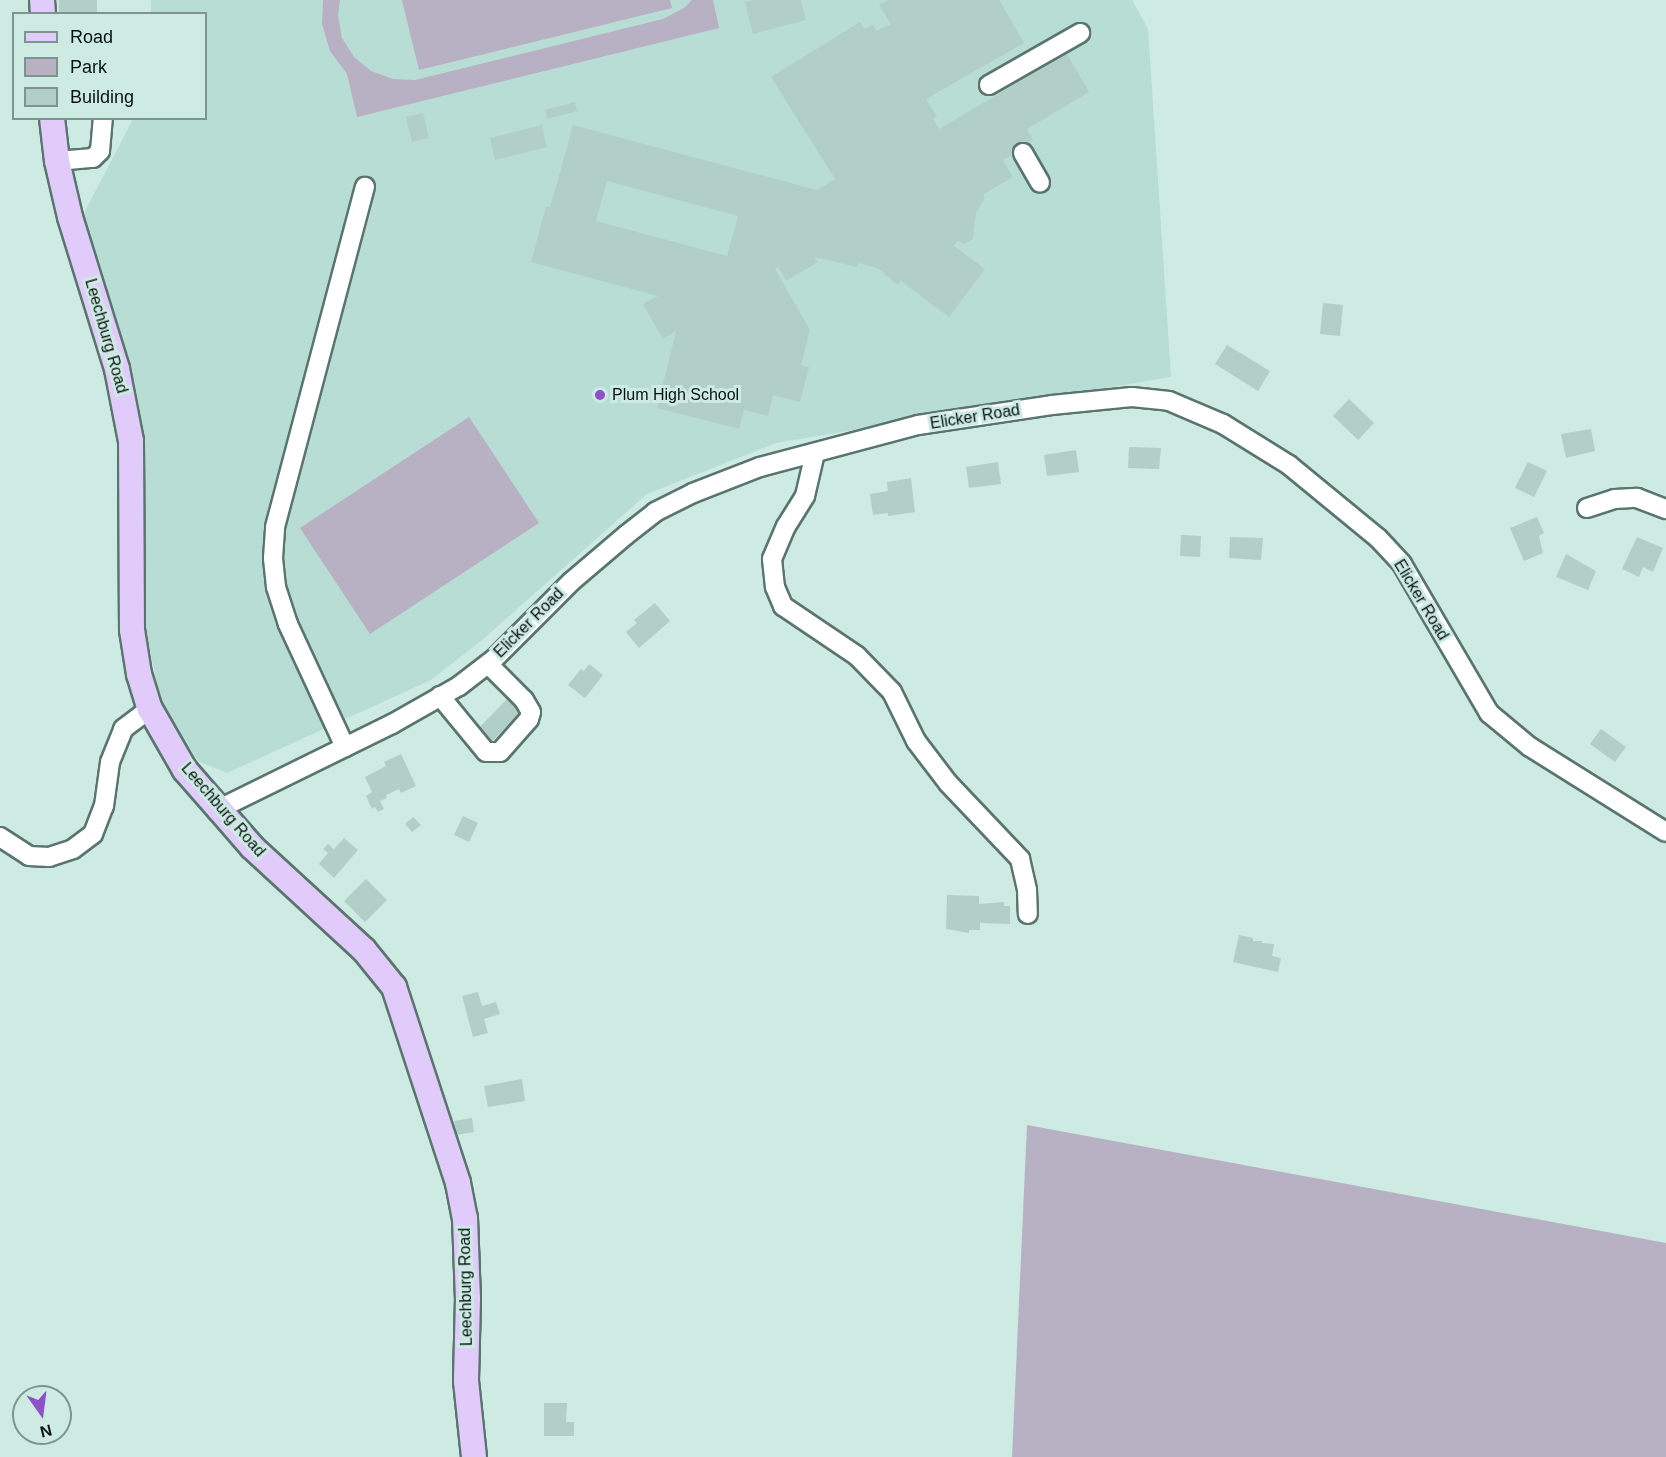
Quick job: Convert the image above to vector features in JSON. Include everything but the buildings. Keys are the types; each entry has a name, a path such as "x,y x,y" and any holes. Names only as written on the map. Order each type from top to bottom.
{"main road":[{"name":"Leechburg Road","path":"52,120 57,161 70,217 117,369 131,441 132,630 139,674 150,709 185,770 252,847 364,950 394,987 458,1183 465,1218 468,1298 466,1381 474,1457"}],"street":[{"path":"989,85 1080,33"},
{"path":"57,161 93,158 100,151 103,120"},
{"path":"1023,153 1040,183"},
{"path":"345,747 288,624 276,587 273,558 275,527 365,187"},
{"name":"Elicker Road","path":"219,809 345,747 440,696 488,664 572,581 655,512 693,493 760,467 918,425 1052,405 1132,397 1169,401 1223,424 1288,465 1378,538 1402,564 1489,713 1530,747 1666,831"},
{"path":"814,453 806,496 786,526 772,560 775,587 783,606 857,656 892,692 916,741 948,783 1020,859 1027,890 1028,914"},
{"path":"1587,508 1615,500 1637,498 1666,509"},
{"path":"440,696 486,752 500,752 530,719 531,712 524,700 488,664"},
{"path":"0,837 29,856 49,857 74,849 93,834 104,806 110,762 123,729 150,709"}],"shaded area":[{"name":"Plum High School","path":"151,0 1132,0 1148,29 1171,377 776,443 647,494 481,641 431,680 227,773 198,761 160,698 144,622 140,413 115,317 82,217 132,120 207,120 207,12 151,12"}],"green space":[{"path":"323,0 340,0 338,15 342,38 354,57 371,71 393,79 415,80 663,19 684,8 692,0 713,0 719,28 357,117 347,74 330,51 322,24"},
{"path":"402,0 670,0 672,8 419,70"},
{"path":"469,417 539,523 370,634 300,528"},
{"path":"1027,1125 1666,1243 1666,1457 1012,1457"}],"place":[{"name":"Plum High School","path":"600,395"}]}
